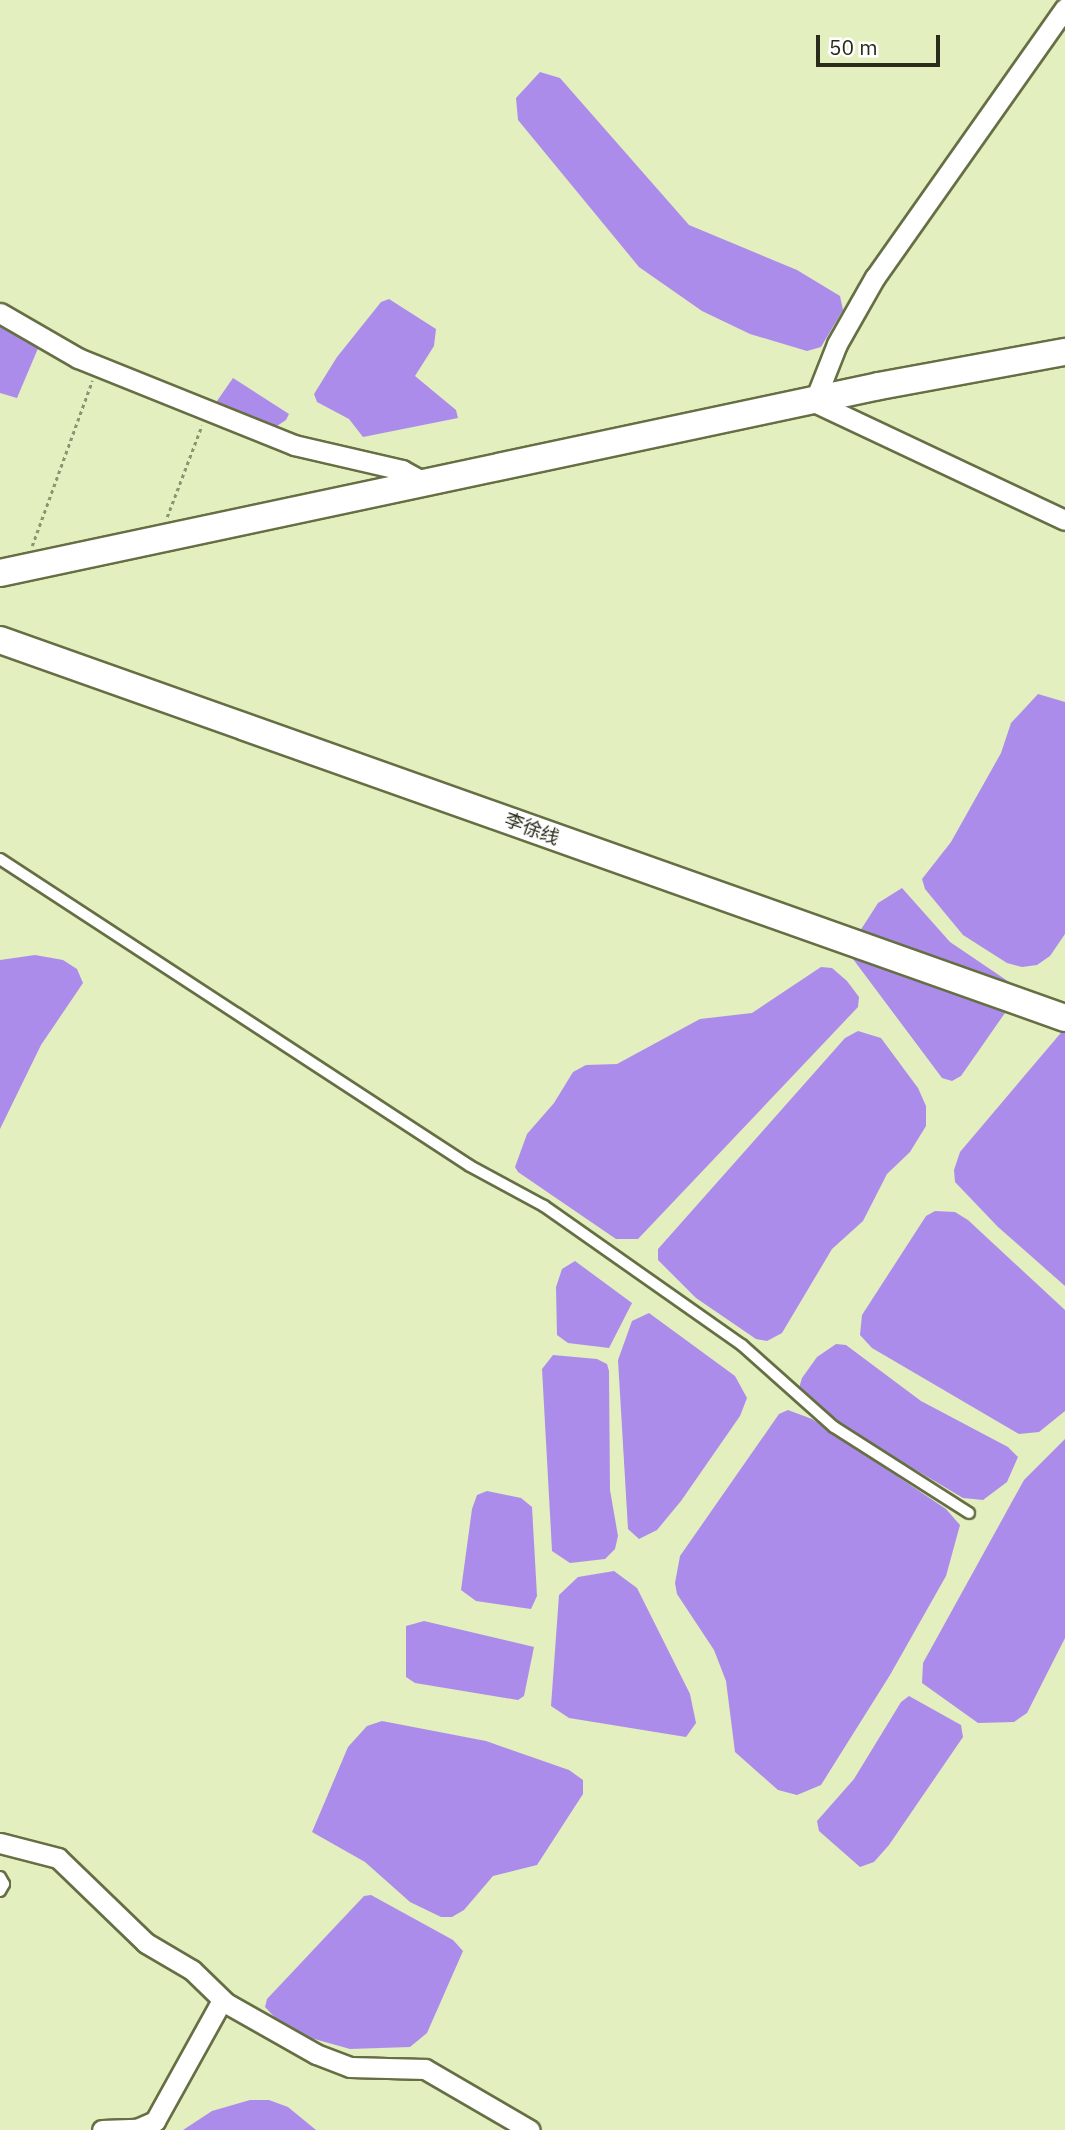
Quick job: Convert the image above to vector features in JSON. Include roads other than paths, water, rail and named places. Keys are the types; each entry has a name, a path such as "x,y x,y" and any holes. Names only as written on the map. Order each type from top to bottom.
{"main road":[{"path":"12,571 814,402 1065,352"},
{"name":"李徐线","path":"0,640 1065,1018"}],"street":[{"path":"1065,8 875,277 831,356 814,402 1065,520"},
{"path":"0,313 98,366 294,445 402,470 425,483"},
{"path":"0,1843 58,1858 146,1943 192,1970 222,2000 332,2062 350,2067 425,2069 530,2130"},
{"path":"102,2130 137,2129 155,2120 222,2000"}],"lane":[{"path":"0,859 470,1166 544,1206 742,1345 834,1427 969,1513"},
{"path":"0,1877 4,1884 0,1891"}]}
